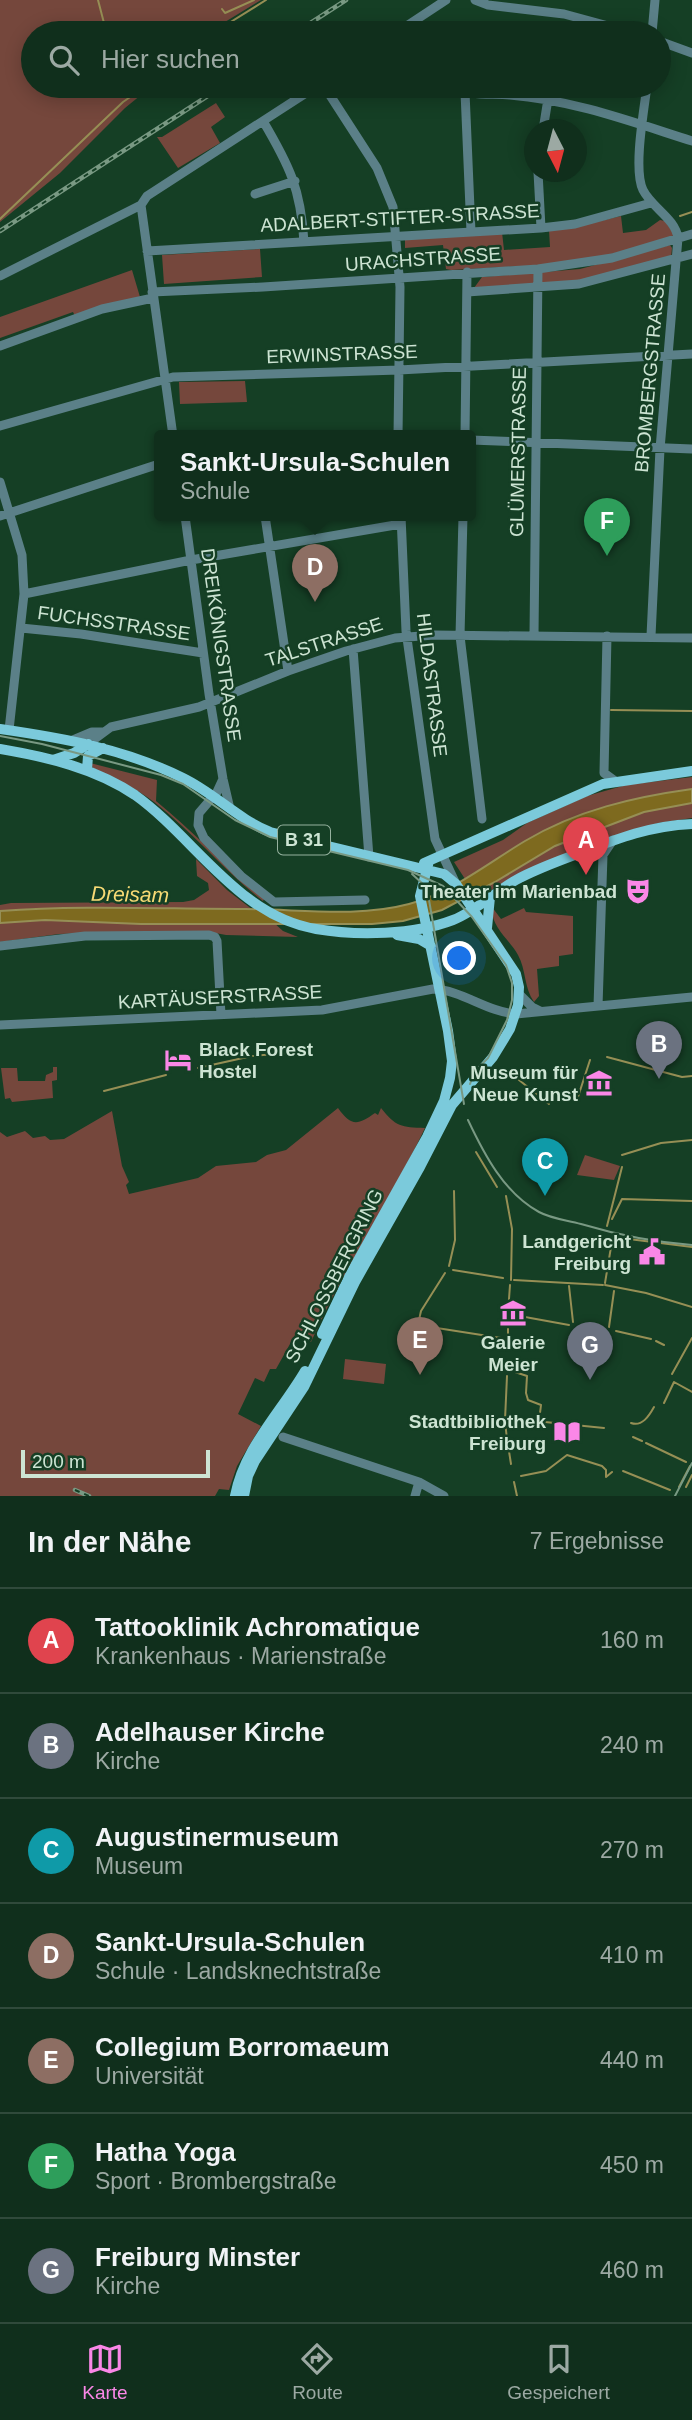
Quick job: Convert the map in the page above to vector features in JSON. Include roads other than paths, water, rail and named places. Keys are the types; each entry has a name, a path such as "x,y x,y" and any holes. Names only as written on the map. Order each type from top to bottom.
{"main road":[{"name":"B 31","path":"5,730 73,740 176,775 213,796 247,821 270,832 369,857 415,866 428,865"},
{"path":"73,740 76,747 74,753"},
{"path":"53,760 74,753 88,744"},
{"path":"87,770 88,756 103,748"},
{"path":"0,749 87,770 124,788 178,830 231,885 279,917 301,925 335,931 384,932 419,939 431,946"},
{"path":"439,989 420,895 428,865 442,856 559,803 615,781 692,771"},
{"path":"384,932 453,920 470,905 490,897 535,870 645,829 692,824"},
{"path":"428,865 453,880 512,965 519,993"},
{"path":"487,928 490,897"},
{"name":"SCHLOSSBERGRING","path":"235,1496 247,1459 306,1368 351,1272 427,1137 448,1090 452,1061 439,989"},
{"name":"SCHLOSSBERGRING","path":"244,1496 248,1476 255,1461 304,1387 355,1282 452,1105 494,1058 516,1014 519,993"}],"street":[{"path":"420,21 446,0"},
{"path":"475,0 488,5 535,9 590,21"},
{"path":"653,21 655,0"},
{"path":"671,45 692,53"},
{"path":"0,276 141,205 147,196 298,98"},
{"path":"332,98 377,167 393,207 399,278 398,430"},
{"path":"465,98 471,233"},
{"path":"536,98 582,106 692,141"},
{"path":"646,98 640,181 651,203 676,228 678,238"},
{"path":"545,119 548,99"},
{"path":"263,121 285,157 295,181 301,206 304,242"},
{"path":"255,194 295,181"},
{"path":"539,182 541,228"},
{"name":"ADALBERT-STIFTER-STRASSE","path":"148,251 541,228 576,224 651,203"},
{"path":"141,205 172,430"},
{"name":"URACHSTRASSE","path":"0,346 102,309 153,295 538,269 612,258 692,234"},
{"name":"BROMBERGSTRASSE","path":"651,636 660,449 678,238"},
{"name":"URACHSTRASSE","path":"467,292 579,284 692,254"},
{"name":"GLÜMERSTRASSE","path":"534,635 538,269"},
{"path":"465,430 467,272"},
{"name":"ERWINSTRASSE","path":"0,426 165,378 467,367 692,354"},
{"path":"476,440 692,450"},
{"path":"0,516 154,466"},
{"path":"0,482 22,555 24,594 5,730"},
{"name":"DREIKÖNIGSTRASSE","path":"186,521 203,653 230,810"},
{"path":"266,521 288,671"},
{"path":"24,594 396,521"},
{"name":"HILDASTRASSE","path":"401,521 406,636 435,839 453,880"},
{"path":"463,521 460,636 482,819"},
{"name":"FUCHSSTRASSE","path":"21,628 81,634 203,653"},
{"name":"TALSTRASSE","path":"88,744 102,732 120,724 181,712 353,649 406,636 692,638"},
{"path":"607,636 604,773 615,781"},
{"path":"353,649 369,857"},
{"name":"TALSTRASSE","path":"73,740 92,732 102,732"},
{"path":"223,779 197,818 200,832 241,876 268,898 284,903 365,900"},
{"path":"598,1006 603,855 614,840"},
{"path":"0,946 85,936 209,934 217,941 221,1015"},
{"name":"KARTÄUSERSTRASSE","path":"0,1025 332,1009 426,989 439,989"},
{"path":"439,989 505,1013 516,1014 692,997"},
{"path":"519,993 540,1012"},
{"path":"283,1437 419,1482 444,1496"},
{"path":"415,1496 419,1482"}],"waterway":[{"path":"98,0 103,21"},
{"path":"222,9 225,13 254,0"},
{"path":"232,21 266,0"},
{"path":"0,219 129,98"},
{"path":"680,216 692,212"},
{"path":"611,710 692,711"},
{"path":"198,1068 252,1056 313,1048"},
{"path":"607,1057 682,1077 692,1076"},
{"path":"577,1100 590,1060"},
{"path":"104,1091 166,1075"},
{"path":"514,1076 549,1104"},
{"path":"622,1155 661,1143 692,1140"},
{"path":"476,1152 497,1187"},
{"path":"607,1226 622,1167"},
{"path":"449,1266 455,1240 454,1191"},
{"path":"506,1196 512,1229 511,1280"},
{"path":"612,1219 622,1199 692,1201"},
{"path":"621,1238 692,1247"},
{"path":"605,1283 612,1241"},
{"path":"453,1270 503,1278"},
{"path":"419,1320 421,1311 445,1273"},
{"path":"514,1280 603,1285"},
{"path":"508,1313 510,1285"},
{"path":"605,1285 646,1293 692,1307"},
{"path":"569,1286 573,1322"},
{"path":"609,1327 614,1291"},
{"path":"508,1315 508,1334"},
{"path":"514,1315 569,1325"},
{"path":"424,1326 501,1338"},
{"path":"616,1331 651,1339"},
{"path":"672,1374 692,1338"},
{"path":"656,1341 664,1345"},
{"path":"515,1372 527,1376 528,1400 541,1405 539,1421"},
{"path":"505,1420 507,1376"},
{"path":"664,1403 674,1382 692,1392"},
{"path":"631,1423 642,1422 654,1407"},
{"path":"511,1420 537,1424"},
{"path":"505,1422 507,1439"},
{"path":"545,1422 604,1428"},
{"path":"633,1437 642,1441"},
{"path":"646,1443 686,1462"},
{"path":"508,1445 511,1464"},
{"path":"521,1476 546,1471 567,1455 602,1466 606,1470 606,1477 612,1472"},
{"path":"679,1487 690,1466"},
{"path":"623,1471 670,1490"},
{"path":"686,1487 692,1475"},
{"path":"514,1482 517,1496"}],"tram line":[{"path":"0,736 42,744 161,775 183,784 235,820 270,837 408,870 443,886 472,917 506,965 512,983 512,1000 507,1020 488,1058 475,1071 470,1084"},
{"path":"412,874 423,884 428,894 464,1104"},
{"path":"468,1120 488,1159 505,1184 539,1212 622,1235 692,1245"},
{"path":"675,1496 692,1463"}],"railway":[{"path":"314,21 346,0"},
{"path":"0,231 205,98"},
{"path":"75,1490 89,1496"}],"place":[{"name":"Hatha Yoga","path":"607,556"},
{"name":"Sankt-Ursula-Schulen","path":"315,602"},
{"name":"Tattooklinik Achromatique","path":"586,875"},
{"name":"Theater im Marienbad","path":"638,891"},
{"name":"Black Forest Hostel","path":"178,1060"},
{"name":"Adelhauser Kirche","path":"659,1079"},
{"name":"Museum für Neue Kunst","path":"599,1083"},
{"name":"Augustinermuseum","path":"545,1196"},
{"name":"Landgericht Freiburg","path":"652,1252"},
{"name":"Galerie Meier","path":"513,1313"},
{"name":"Collegium Borromaeum","path":"420,1375"},
{"name":"Freiburg Minster","path":"590,1380"},
{"name":"Stadtbibliothek Freiburg","path":"567,1432"}],"water label":[{"name":"Dreisam","path":"130,894"}]}
